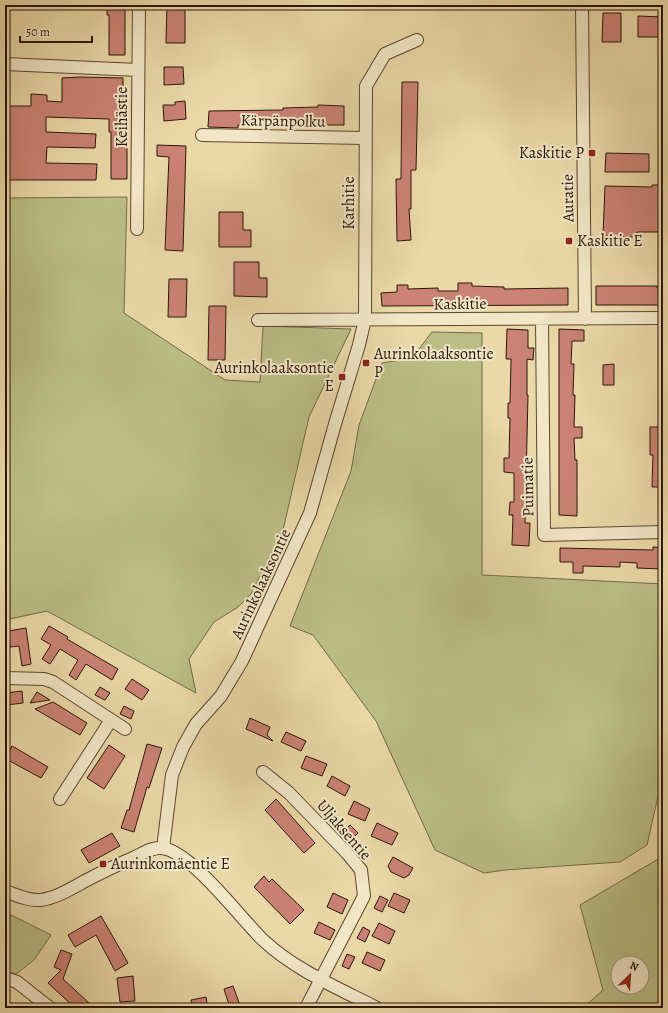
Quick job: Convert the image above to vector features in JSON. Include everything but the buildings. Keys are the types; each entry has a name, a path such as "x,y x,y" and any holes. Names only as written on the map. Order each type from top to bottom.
{"street":[{"name":"Keihästie","path":"137,229 139,5"},
{"name":"Auratie","path":"582,5 585,319"},
{"name":"Karhitie","path":"365,319 364,138 366,86 385,54 417,40"},
{"path":"5,64 138,70"},
{"name":"Kärpänpolku","path":"202,135 364,138"},
{"name":"Kaskitie","path":"258,320 663,318"},
{"name":"Aurinkolaaksontie","path":"163,848 172,775 183,747 196,724 221,696 242,661 310,513 359,345 365,319"},
{"name":"Puimatie","path":"542,319 544,535 663,532"},
{"path":"5,678 44,679 53,682 125,729"},
{"path":"60,800 111,720"},
{"name":"Uljaksentie","path":"263,772 289,793 347,853 361,870 364,896 306,1008"},
{"path":"5,891 22,898 38,900 53,897 118,864 155,848 163,848 180,854 231,903 264,940 288,959 320,979 377,1008"},
{"path":"5,978 17,982 50,1008"}],"green space":[{"path":"127,197 124,313 225,380 260,382 263,326 351,329 309,417 283,530 251,594 238,607 214,622 189,659 196,693 47,611 5,620 5,198"},
{"path":"432,332 482,333 482,575 663,584 663,774 647,845 620,862 505,870 484,873 435,850 376,721 313,635 290,626 351,471 359,425 382,363 412,358"},
{"path":"660,858 663,862 663,1008 583,1008 603,990 580,905"},
{"path":"5,912 51,935 34,960 16,974 5,971"}],"place":[{"name":"Kaskitie P","path":"592,153"},
{"name":"Kaskitie E","path":"569,241"},
{"name":"Aurinkolaaksontie P","path":"366,363"},
{"name":"Aurinkolaaksontie E","path":"342,377"},
{"name":"Aurinkomäentie E","path":"103,864"}]}
